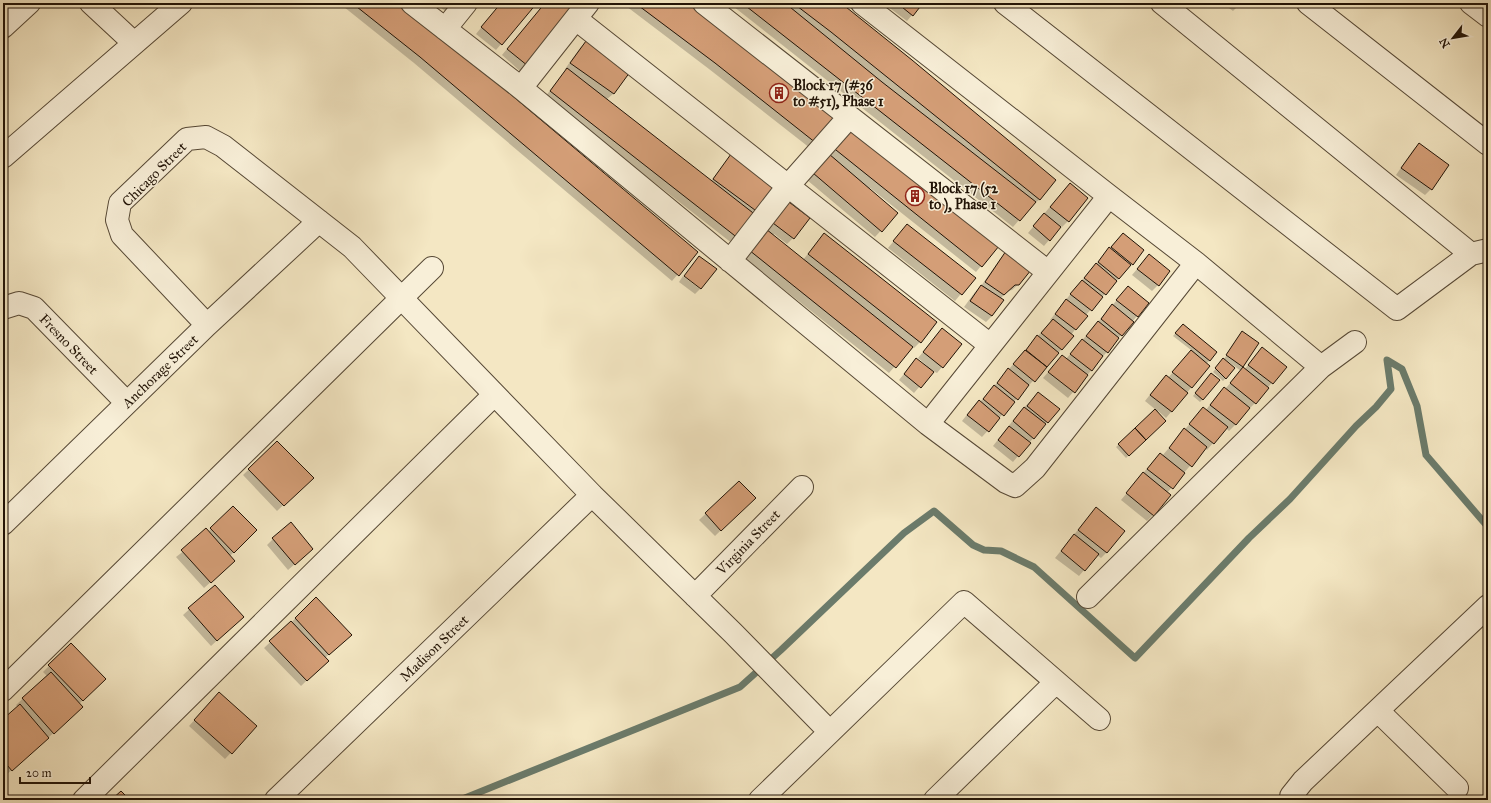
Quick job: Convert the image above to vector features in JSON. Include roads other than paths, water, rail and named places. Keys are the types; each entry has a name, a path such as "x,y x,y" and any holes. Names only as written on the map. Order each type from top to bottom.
{"street":[{"path":"3,27 29,3"},
{"path":"91,3 134,43"},
{"path":"3,157 181,3"},
{"path":"412,3 521,88 928,424 1006,482 1014,486 1035,468 1196,263"},
{"path":"445,28 466,3"},
{"path":"704,3 1048,272"},
{"path":"862,3 1196,263 1321,368"},
{"path":"1005,3 1397,310 1480,252 1162,3"},
{"path":"1308,3 1488,144"},
{"path":"1471,3 1488,16"},
{"path":"521,88 582,11 788,186 990,345"},
{"path":"730,261 788,186 849,117"},
{"name":"Chicago Street","path":"207,325 122,235 117,220 120,204 187,139 206,137 223,146 352,246 401,299 592,495 830,732"},
{"path":"928,424 1108,196"},
{"name":"Anchorage Street","path":"3,524 207,325 319,221"},
{"path":"3,690 432,268"},
{"name":"Fresno Street","path":"3,308 19,303 34,308 127,403"},
{"path":"1088,597 1321,368 1355,342"},
{"path":"84,800 494,395"},
{"name":"Virginia Street","path":"695,596 802,487"},
{"name":"Madison Street","path":"276,800 592,495"},
{"path":"760,800 964,602 1099,719"},
{"path":"1291,800 1291,796 1303,781 1488,606"},
{"path":"935,800 1056,682"},
{"path":"1378,711 1457,788"}],"waterway":[{"path":"460,800 740,687 904,533 934,511 973,545 984,550 1001,551 1034,567 1135,658 1249,538 1290,499 1356,426 1376,407 1391,389 1387,360 1402,369 1417,406 1426,455 1488,527"}],"place":[{"name":"Block 17 (#36 to #51), Phase 1","path":"779,93"},
{"name":"Block 17 (52 to ), Phase 1","path":"915,196"}]}
